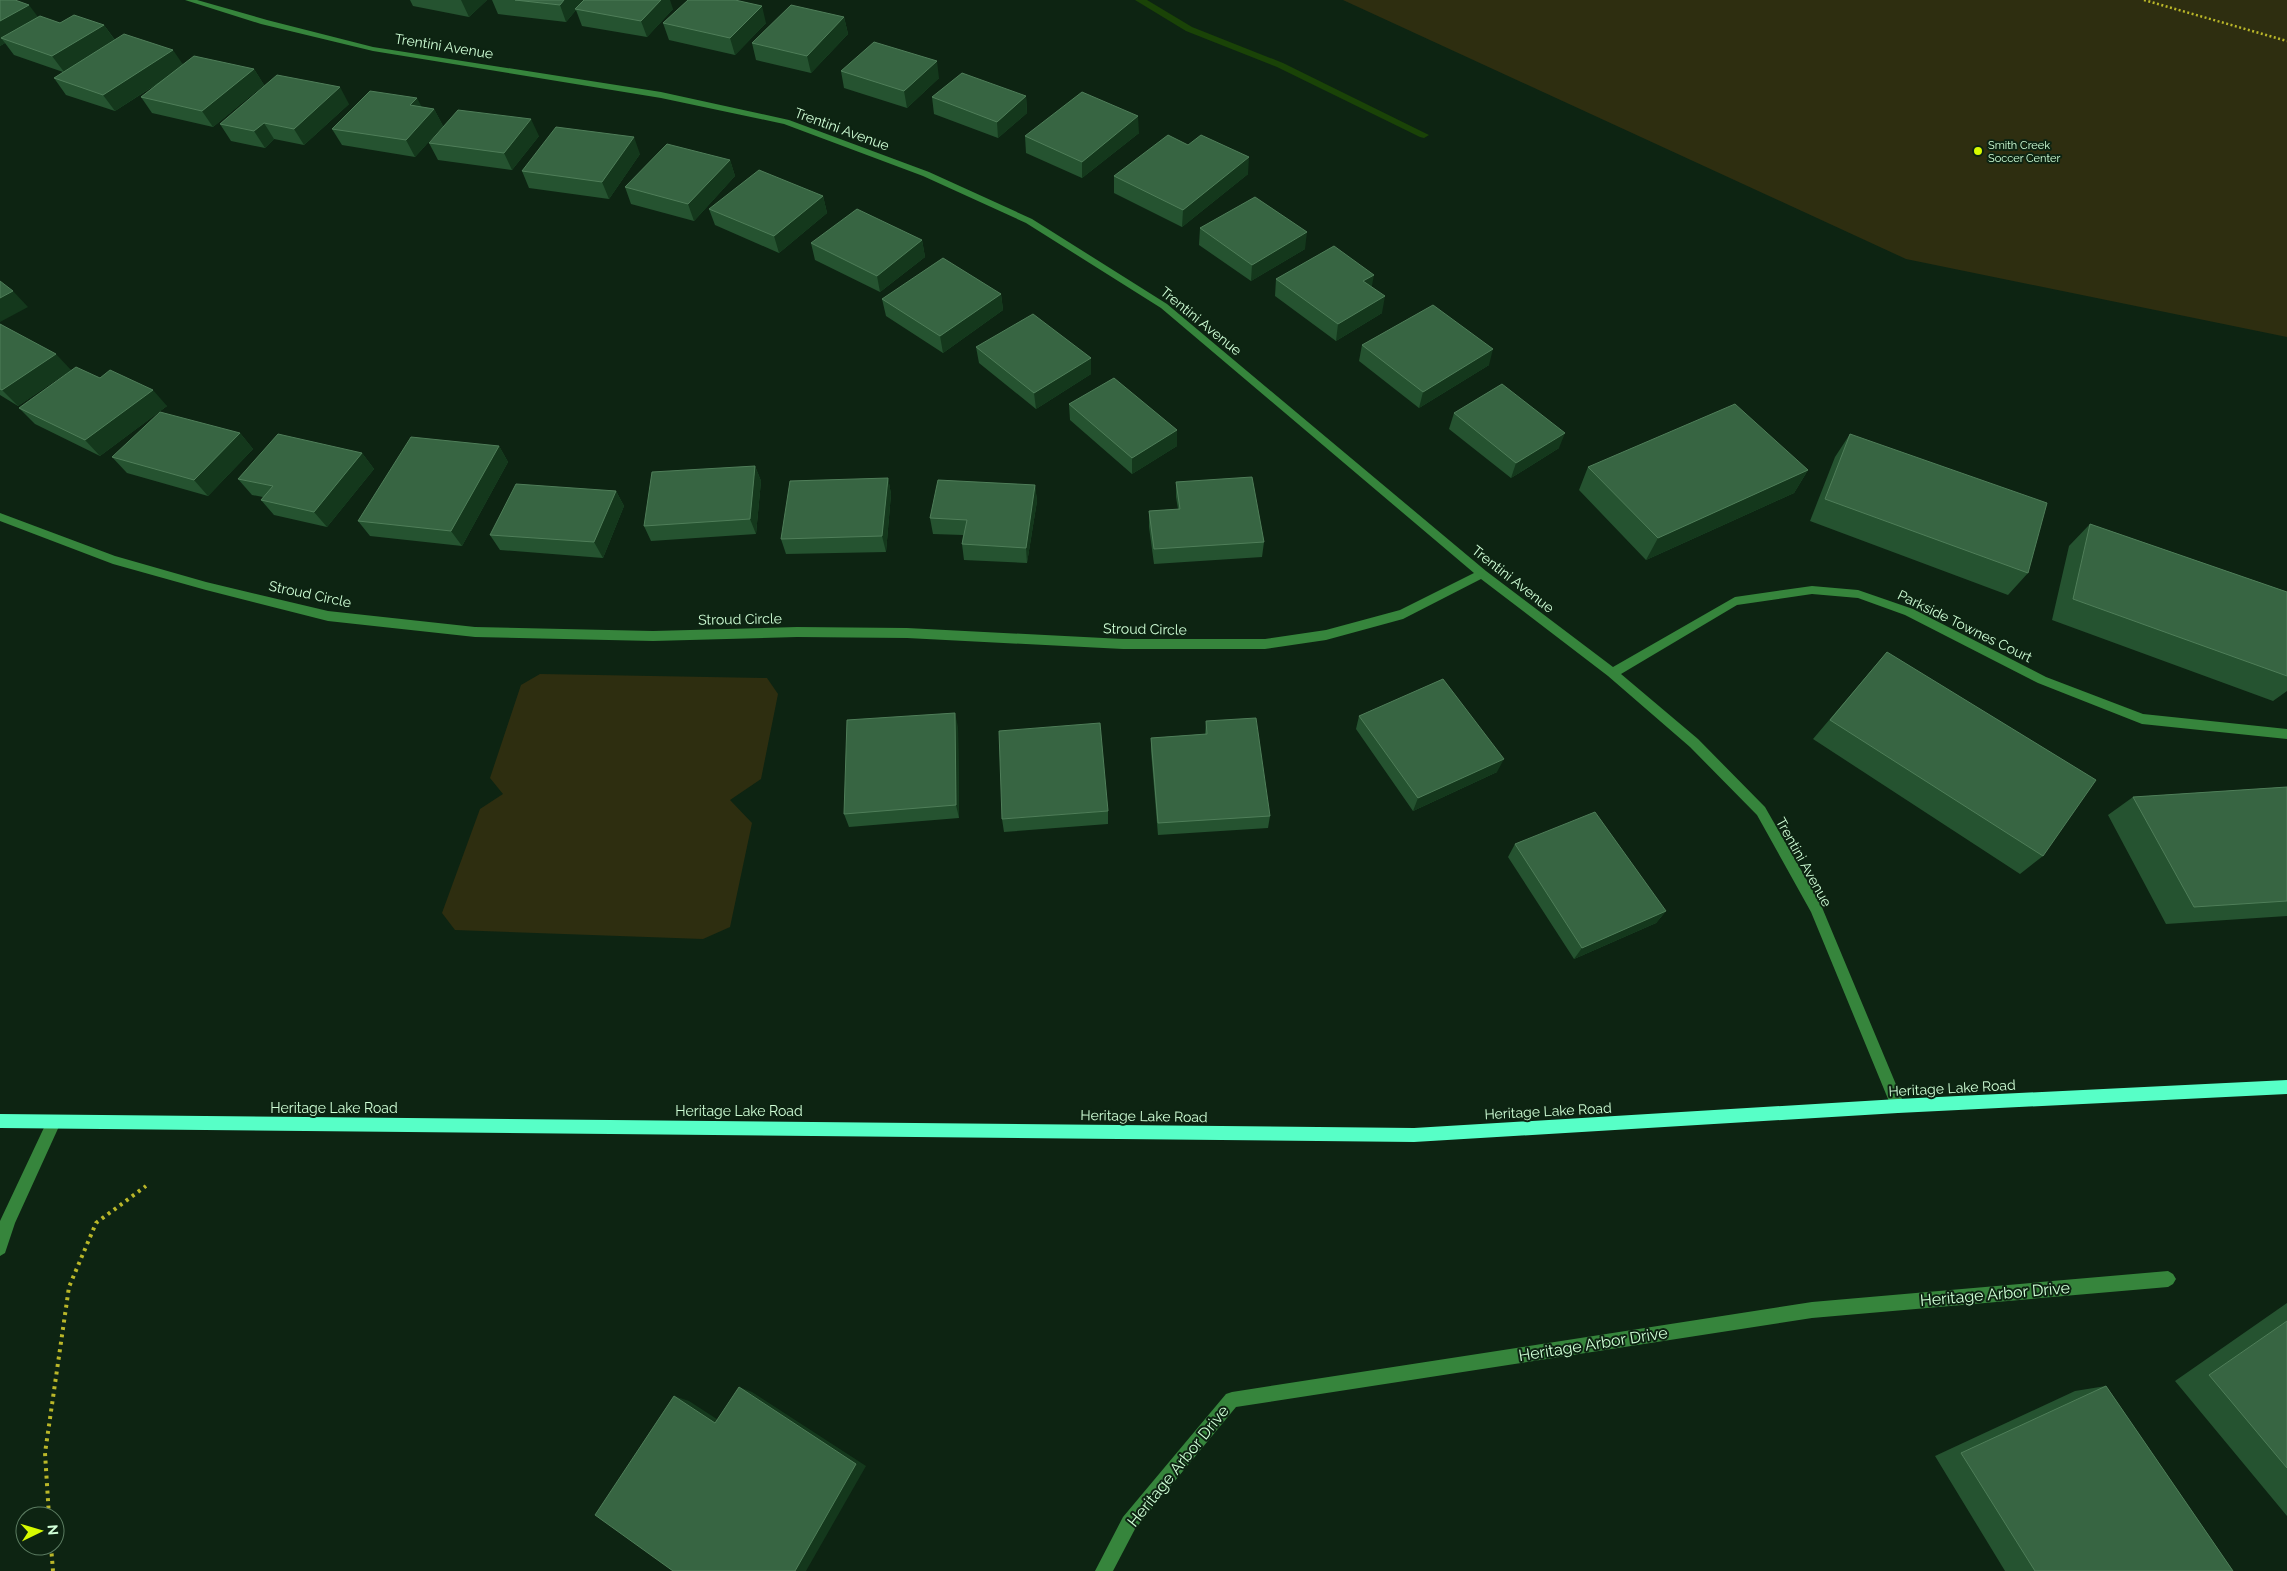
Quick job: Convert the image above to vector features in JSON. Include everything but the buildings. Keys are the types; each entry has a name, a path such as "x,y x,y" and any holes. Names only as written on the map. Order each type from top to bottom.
{"main road":[{"name":"Heritage Lake Road","path":"0,1122 1414,1135 1898,1106 2287,1087"}],"street":[{"name":"Trentini Avenue","path":"188,0 264,22 373,49 661,95 786,122 926,174 1028,221 1164,306 1482,574 1612,673 1694,743 1761,811 1816,908 1898,1106"},
{"name":"Stroud Circle","path":"0,518 113,560 318,614 475,632 654,636 797,632 907,633 1123,644 1265,644 1326,635 1404,614 1482,574"},
{"name":"Parkside Townes Court","path":"1612,673 1735,601 1812,590 1858,594 1909,612 2042,680 2142,719 2287,734"},
{"path":"0,1248 8,1221 54,1122"},
{"name":"Heritage Arbor Drive","path":"1104,1571 1130,1524 1232,1400 1812,1310 2168,1279"}],"path":[{"path":"2144,0 2287,41"},
{"path":"48,1506 45,1453 68,1287 96,1223 146,1186"},
{"path":"52,1556 53,1571"}],"shaded area":[{"name":"Smith Creek Soccer Center","path":"1343,0 2287,0 2287,337 1906,259"},
{"path":"540,674 767,678 778,694 761,779 730,800 752,823 730,927 703,939 455,930 442,913 480,809 503,794 490,778 521,685"}],"waterway":[{"path":"1140,0 1189,29 1280,65 1424,135"}],"place":[{"name":"Smith Creek Soccer Center","path":"1978,151"}]}
